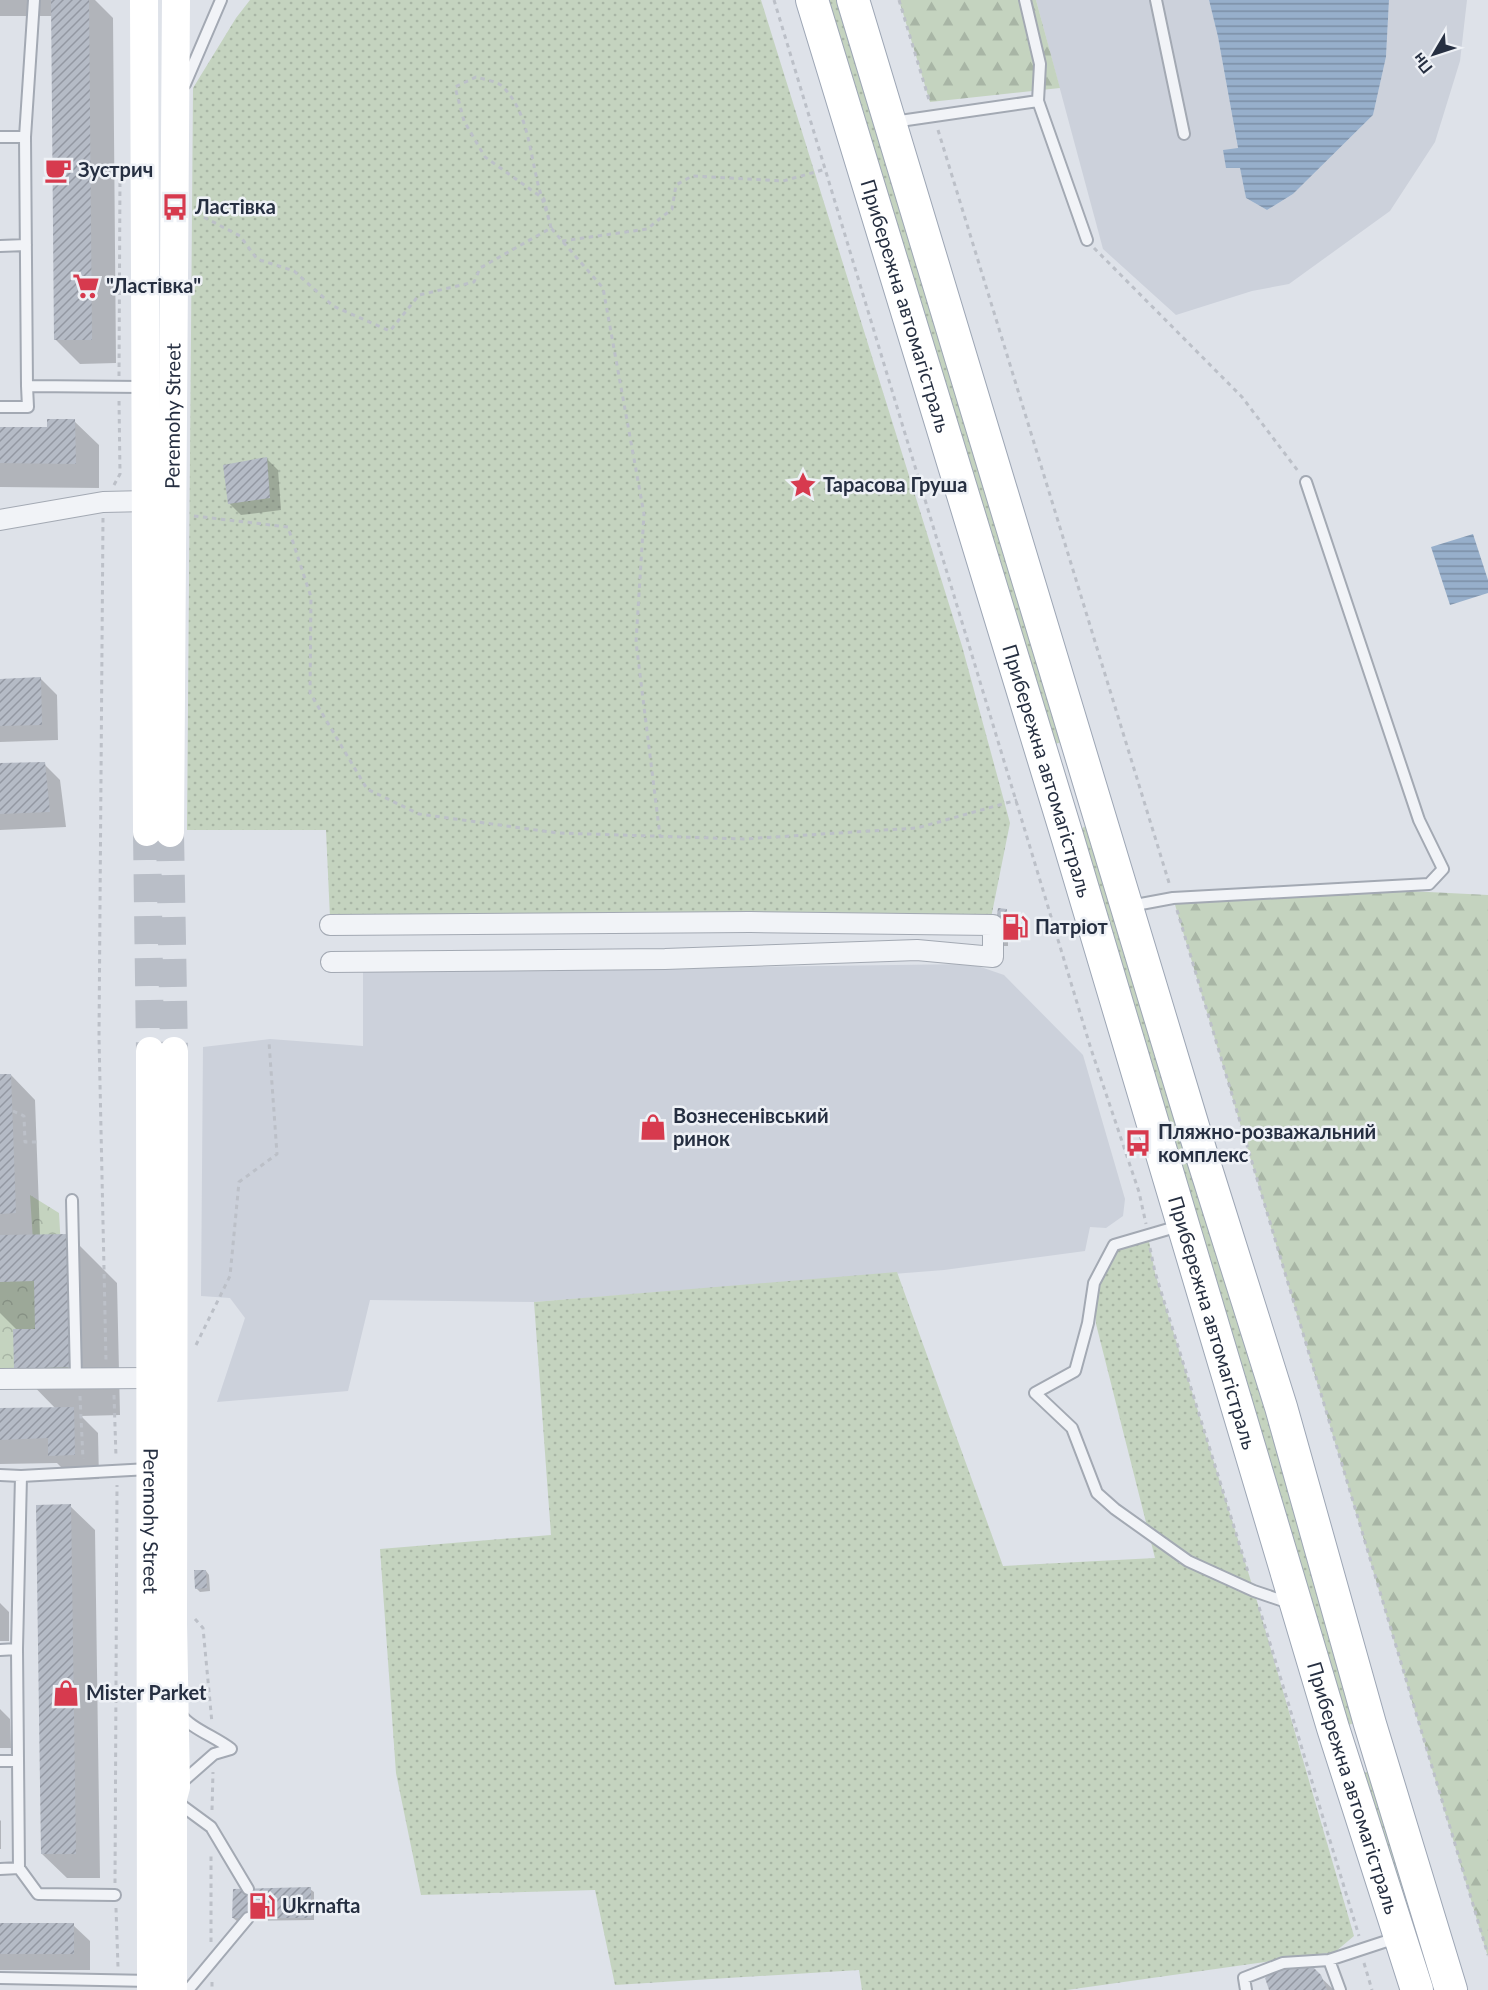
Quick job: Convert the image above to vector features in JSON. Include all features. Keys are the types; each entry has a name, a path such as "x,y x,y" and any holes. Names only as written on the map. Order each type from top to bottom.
{"main road":[{"name":"Peremohy Street","path":"144,0 146,387 169,506 159,832"},
{"name":"Peremohy Street","path":"159,463 175,109 176,0"},
{"name":"Прибережна автомагістраль","path":"812,0 1038,739 1347,1775 1416,1990"},
{"name":"Прибережна автомагістраль","path":"853,0 1127,907 1281,1407 1370,1724 1451,1990"},
{"path":"1038,739 1051,760 1065,762 1076,759 1078,742"},
{"path":"1068,839 1066,808 1076,801 1088,801 1098,808"},
{"name":"Peremohy Street","path":"162,1051 175,1792 159,1987 150,1378 162,1051"},
{"path":"1333,1728 1354,1736 1366,1733 1370,1724"},
{"path":"1347,1775 1356,1749 1369,1744 1381,1755"}],"street":[{"path":"0,520 103,502 169,506"},
{"path":"330,925 738,922 993,925 993,957 917,950 665,959 332,962"},
{"path":"0,1379 150,1378"}],"lane":[{"path":"0,407 28,407 25,137 34,0"},
{"path":"175,109 221,0"},
{"path":"1025,0 1040,64 1038,101 1087,240"},
{"path":"1156,0 1184,134"},
{"path":"890,123 1038,101"},
{"path":"0,137 25,137"},
{"path":"0,246 26,245"},
{"path":"27,386 146,387"},
{"path":"1127,907 1173,898 1429,884 1443,869 1419,820 1306,482"},
{"path":"72,1200 78,1378"},
{"path":"1182,1224 1114,1245 1094,1283 1088,1323 1075,1371 1035,1393 1072,1428 1097,1492 1115,1509 1188,1561 1254,1591 1296,1606"},
{"path":"0,1475 21,1476 150,1469"},
{"path":"21,1476 17,1649 19,1868 38,1894 115,1895"},
{"path":"0,1650 17,1649"},
{"path":"173,1703 185,1721 214,1736 231,1749 214,1754 175,1792 211,1827 248,1889"},
{"path":"0,1761 18,1761"},
{"path":"0,1869 19,1868"},
{"path":"188,1990 248,1918"},
{"path":"1246,1990 1244,1978 1263,1970 1306,1959 1329,1960 1400,1937"},
{"path":"1329,1960 1340,1990"},
{"path":"0,1978 119,1980 159,1987"}],"path":[{"path":"774,0 1091,1049 1139,1192 1155,1272 1359,1933 1361,1950 1372,1990"},
{"path":"899,0 1173,898 1488,1955"},
{"path":"544,199 485,157 464,121 455,87 476,77 501,84 519,112 531,145 536,177 544,199 551,228 603,288 644,514 636,642 660,836"},
{"path":"118,277 120,168"},
{"path":"562,241 647,230 672,209 676,185 692,176 783,181 826,169"},
{"path":"191,211 240,236 257,259 294,271 333,306 390,331 419,295 474,282 480,268 551,228"},
{"path":"1087,240 1242,397 1280,444 1306,482"},
{"path":"103,502 99,1037 110,1378 117,1471 115,1895 119,1980"},
{"path":"169,506 288,527 312,597 310,693 367,789 419,814 558,832 744,839 917,828 1017,800"},
{"path":"195,1347 230,1276 239,1182 277,1154 269,1042"},
{"path":"13,1111 24,1116 25,1142 38,1142"},
{"path":"78,1378 84,1473"},
{"path":"189,1612 203,1628 214,1736"},
{"path":"212,1990 211,1827 214,1754"}],"shaded area":[{"path":"1036,0 1209,0 1238,149 1226,168 1240,167 1246,198 1267,210 1293,194 1373,115 1386,57 1389,0 1467,0 1460,61 1435,142 1390,211 1289,284 1252,291 1176,315 1103,249"},
{"name":"Вознесенівський ринок","path":"972,964 1004,975 1083,1055 1125,1199 1123,1216 1106,1228 1090,1227 1085,1251 944,1270 534,1302 370,1300 348,1391 217,1402 245,1318 230,1298 201,1296 203,1047 270,1039 363,1046 363,972"}],"green space":[{"path":"250,0 761,0 962,646 1010,823 991,918 330,918 326,830 187,830 193,88 236,18"},
{"path":"828,0 840,0 1069,740 1055,744"},
{"path":"899,0 1036,0 1060,88 930,102"},
{"path":"1090,823 1359,1722 1348,1725 1081,829"},
{"path":"1369,889 1488,895 1488,1957 1173,898"},
{"path":"30,1195 59,1213 68,1371 0,1372 0,1275 35,1272"},
{"path":"1148,1236 1155,1273 1254,1591 1354,1936 1335,1952 1067,1990 862,1990 859,1970 615,1985 595,1890 421,1895 396,1773 380,1549 551,1535 534,1302 897,1272 1003,1566 1155,1558 1096,1324 1094,1283 1114,1245"},
{"path":"1375,1771 1444,1990 1430,1990 1362,1773"}],"water":[{"path":"1209,0 1389,0 1386,57 1373,115 1293,194 1267,210 1246,198 1240,168 1226,168 1223,150 1238,148"},
{"path":"1473,534 1488,580 1488,593 1450,605 1431,547"}],"building":[{"path":"51,0 89,0 92,340 54,340"},
{"path":"47,419 75,419 76,464 0,463 0,427 47,427"},
{"path":"267,457 270,498 228,504 223,465"},
{"path":"41,677 42,725 0,726 0,679"},
{"path":"45,762 50,812 0,814 0,763"},
{"path":"998,908 1007,909 1006,923 996,922"},
{"path":"0,1074 11,1074 16,1213 0,1214"},
{"path":"70,1234 72,1367 14,1369 13,1329 35,1329 34,1281 0,1282 0,1235"},
{"path":"74,1407 75,1455 48,1456 48,1438 0,1440 0,1408"},
{"path":"71,1504 76,1854 41,1854 36,1505"},
{"path":"194,1570 206,1570 207,1588 195,1589"},
{"path":"311,1887 311,1918 232,1918 233,1889"},
{"path":"0,1923 74,1923 74,1954 0,1954"},
{"path":"1287,1967 1314,1968 1321,1975 1327,1990 1269,1990 1265,1978 1269,1975"}],"tunnel":[{"path":"147,832 150,1051"},
{"path":"170,833 174,1051"}],"place":[{"name":"Зустрич","path":"58,170"},
{"name":"Ластівка","path":"175,207"},
{"name":"\"Ластівка\"","path":"86,286"},
{"name":"Тарасова Груша","path":"803,485"},
{"name":"Патріот","path":"1015,927"},
{"name":"Вознесенівський ринок","path":"653,1127"},
{"name":"Пляжно-розважальний комплекс","path":"1138,1143"},
{"name":"Mister Parket","path":"66,1693"},
{"name":"Ukrnafta","path":"262,1906"}]}
